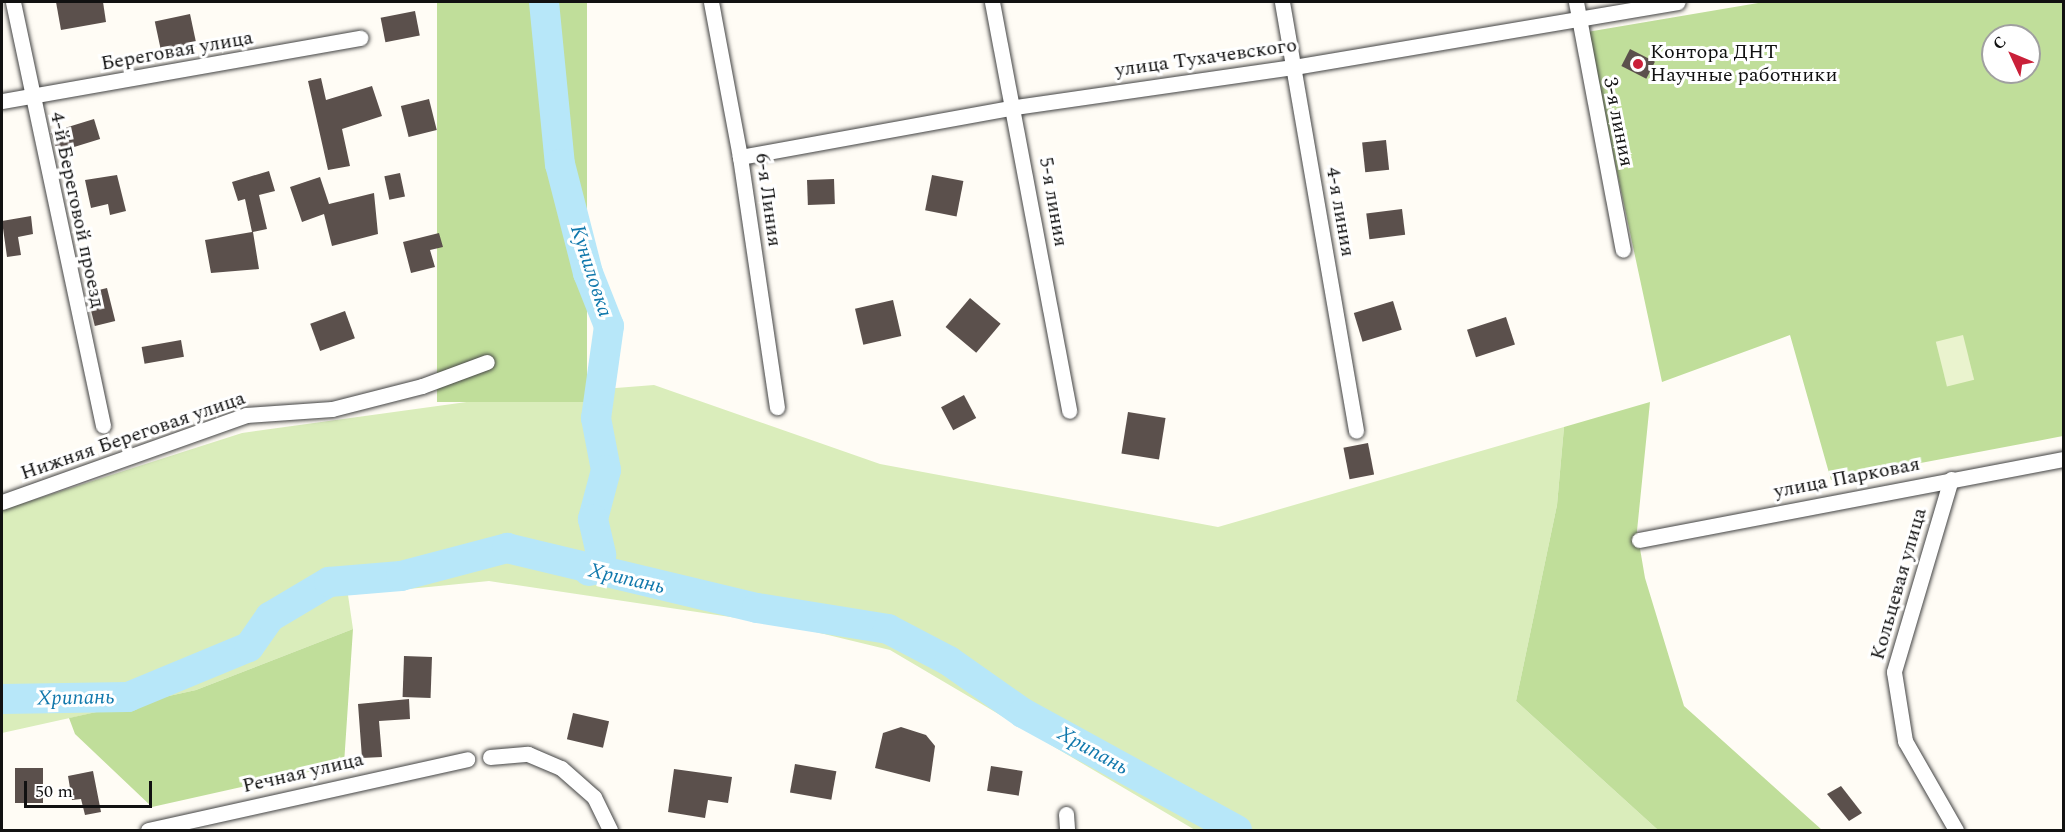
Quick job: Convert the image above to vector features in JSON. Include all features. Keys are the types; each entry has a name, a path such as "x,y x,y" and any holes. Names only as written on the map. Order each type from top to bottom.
{"street":[{"name":"4-й Береговой проезд","path":"13,2 103,426"},
{"name":"6-я Линия","path":"711,2 741,157 777,407"},
{"name":"5-я линия","path":"992,2 1015,107 1069,411"},
{"name":"4-я линия","path":"1282,2 1356,430"},
{"name":"3-я линия","path":"1576,2 1623,250"},
{"name":"улица Тухачевского","path":"741,157 1015,107 1294,67 1677,2"},
{"name":"Береговая улица","path":"2,101 360,38"},
{"name":"Нижняя Береговая улица","path":"2,502 246,415 332,410 422,386 487,362"},
{"name":"улица Парковая","path":"1639,540 2064,459"},
{"name":"Кольцевая улица","path":"1951,479 1894,672 1905,741 1956,831"},
{"path":"490,757 528,754 561,768 594,797 610,831"},
{"name":"Речная улица","path":"148,831 467,759"},
{"path":"1066,814 1067,831"}],"green space":[{"path":"437,2 587,2 587,402 437,402"},
{"path":"1764,2 2063,2 2063,436 1831,480 1790,335 1662,382 1587,32"},
{"path":"1963,335 1974,380 1947,386 1936,342"},
{"path":"654,385 880,464 1218,527 1564,427 1557,505 1516,701 1658,830 1195,830 890,650 791,626 489,581 348,595 353,629 196,690 2,733 2,510 242,433 503,397"},
{"path":"1650,402 1637,531 1645,578 1684,706 1822,830 1658,830 1516,701 1557,505 1564,427"},
{"path":"353,629 344,764 152,807 75,734 69,718 196,690"}],"building":[{"path":"56,2 103,2 106,22 61,30"},
{"path":"415,11 420,36 385,42 381,18"},
{"path":"190,14 197,46 162,54 155,21"},
{"name":"Контора ДНТ Научные работники","path":"1630,49 1655,62 1646,79 1621,66"},
{"path":"321,78 326,100 372,86 382,116 342,129 350,166 328,170 308,81"},
{"path":"429,99 437,130 409,137 401,106"},
{"path":"94,119 100,139 57,152 51,132"},
{"path":"1386,140 1389,170 1365,172 1362,143"},
{"path":"269,171 275,191 259,195 267,229 253,232 259,269 211,273 205,240 252,232 245,199 238,201 232,182"},
{"path":"400,173 405,196 389,200 384,176"},
{"path":"117,175 126,211 110,215 108,204 91,208 85,180"},
{"path":"932,175 963,181 957,216 925,210"},
{"path":"320,177 329,204 374,193 378,234 332,246 324,214 302,222 290,187"},
{"path":"834,179 835,204 808,205 807,180"},
{"path":"1402,209 1405,235 1369,239 1366,213"},
{"path":"31,216 33,234 18,237 21,255 7,257 2,221"},
{"path":"439,233 443,247 430,250 435,267 411,273 403,242"},
{"path":"107,288 115,321 95,326 87,293"},
{"path":"970,298 1001,324 976,353 946,327"},
{"path":"893,300 901,336 863,345 855,309"},
{"path":"1393,301 1402,330 1363,342 1354,313"},
{"path":"345,311 355,338 320,351 310,324"},
{"path":"1506,317 1515,345 1476,357 1467,330"},
{"path":"181,340 184,357 145,364 142,347"},
{"path":"964,395 976,418 953,430 941,407"},
{"path":"1128,412 1166,418 1159,459 1121,453"},
{"path":"1368,443 1374,474 1350,479 1343,448"},
{"path":"404,656 432,657 431,698 403,697"},
{"path":"409,699 410,719 379,721 382,757 362,758 358,704"},
{"path":"573,713 609,721 603,748 567,739"},
{"path":"901,727 926,735 935,746 930,782 875,768 883,733"},
{"path":"795,764 836,771 831,800 790,793"},
{"path":"991,766 1023,771 1019,796 987,791"},
{"path":"15,768 43,768 43,803 15,803"},
{"path":"674,769 732,777 728,803 708,800 705,818 668,812"},
{"path":"93,771 101,812 85,815 81,799 72,800 68,776"},
{"path":"1841,786 1862,813 1849,821 1827,794"}],"waterway":[{"name":"Куниловка","path":"544,2 560,164 588,273 609,326 596,418 606,470 593,519 601,555 589,571"},
{"name":"Хрипань","path":"2,699 128,697 249,647 270,617 329,582 401,576 507,548 757,608 888,629 949,661 1023,713 1237,830"}],"place":[{"name":"Контора ДНТ Научные работники","path":"1638,64"}]}
